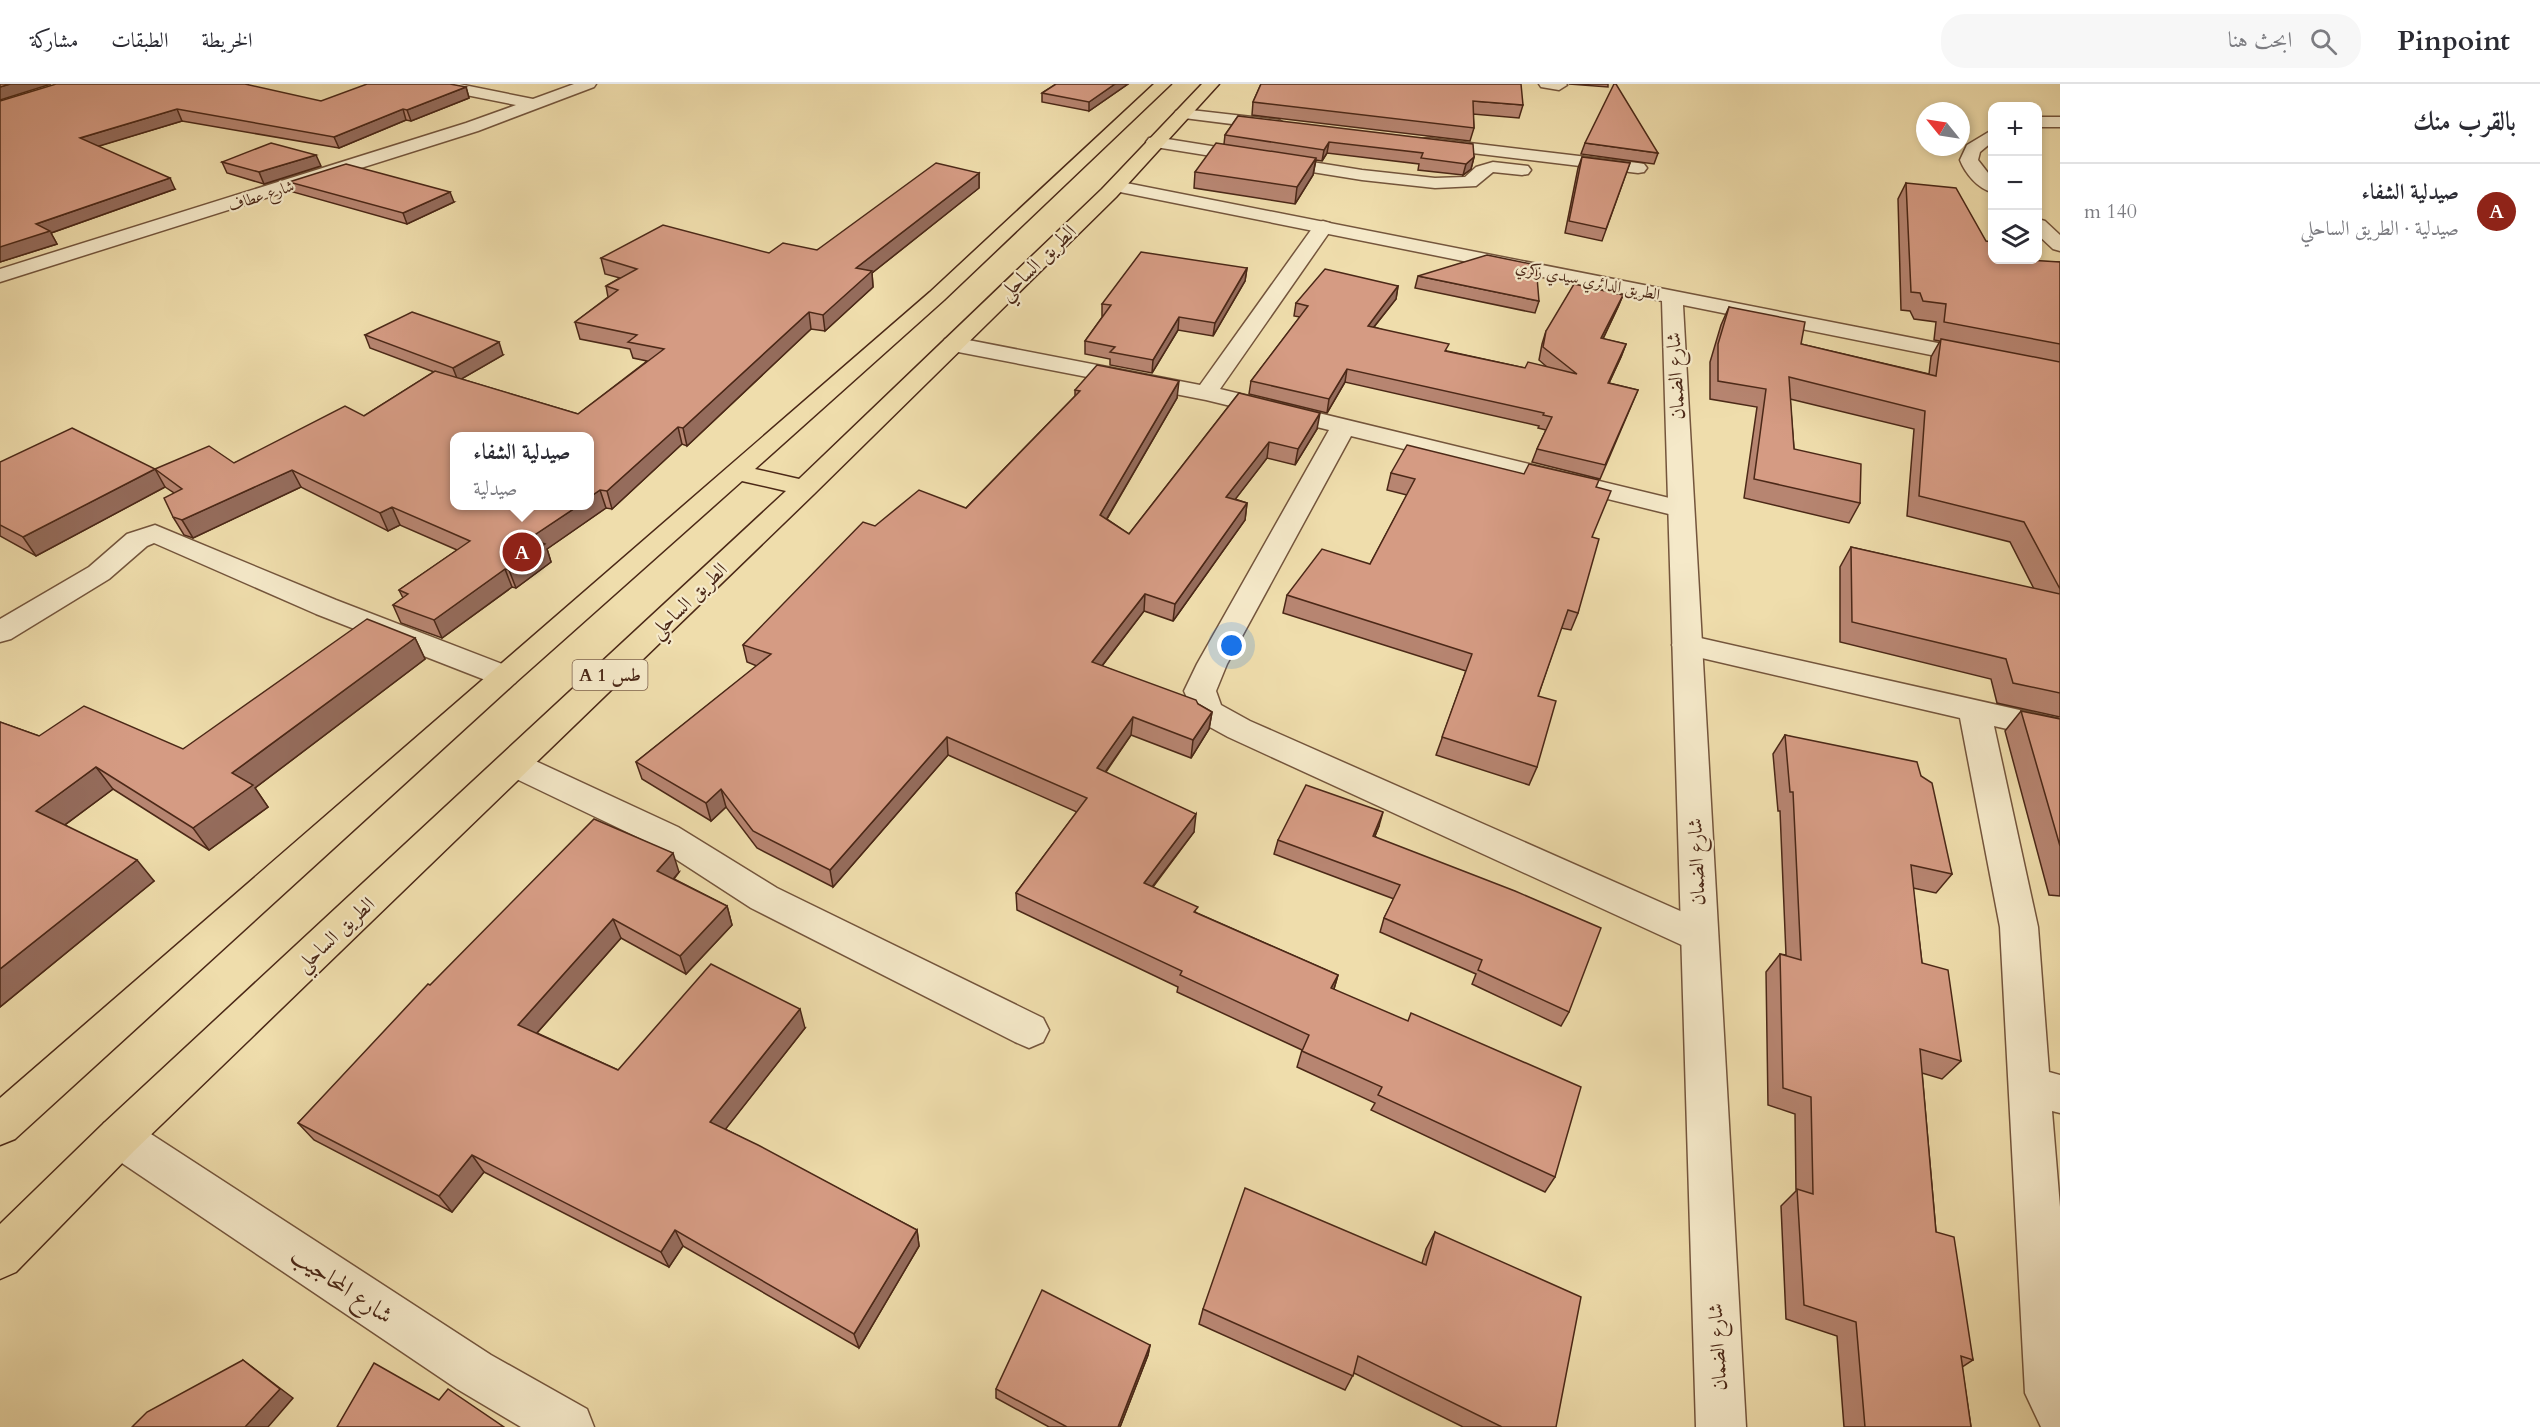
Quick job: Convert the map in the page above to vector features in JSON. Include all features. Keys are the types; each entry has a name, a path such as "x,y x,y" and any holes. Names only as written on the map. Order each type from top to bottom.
{"highway":[{"path":"0,1125 504,676 739,473 937,296 1163,84"},
{"name":"الطريق الساحلي","path":"0,1256 119,1137 806,488 1116,186 1211,84"},
{"path":"739,473 806,488"}],"street":[{"path":"436,84 537,105"},
{"name":"شارع عطاف","path":"0,276 182,220 537,105 588,84"},
{"path":"1182,114 1299,128"},
{"path":"2042,122 2060,122"},
{"path":"1988,137 1969,150 1967,156 1969,164 1988,183"},
{"path":"1416,141 1638,168"},
{"path":"1155,142 1318,169 1435,183 1470,182 1481,170 1494,166 1561,175"},
{"name":"الطريق الدائري سيدي زكري","path":"1116,186 2060,374"},
{"path":"1206,393 1323,227"},
{"path":"2042,229 2060,245"},
{"name":"شارع الضمان","path":"1672,297 1721,1427"},
{"path":"953,344 1206,393 1681,509"},
{"path":"1344,426 1212,664 1200,691 1208,712 1239,729 1699,936"},
{"path":"0,632 99,573 137,540 155,533 326,607 504,676"},
{"path":"1687,645 2060,730"},
{"path":"1975,711 2019,927 2046,1090 2050,1393 2060,1412"},
{"path":"516,764 666,836 764,898 1029,1030"},
{"name":"شارع المحاجيب","path":"119,1137 474,1372 569,1427"}],"building":[{"path":"56,84 245,84 321,101 367,84 450,84 466,87 334,137 177,109 80,138 170,178 36,224 50,231 0,247 0,101"},
{"path":"1056,84 1115,84 1089,102 1042,93"},
{"path":"1261,84 1521,84 1523,105 1473,101 1474,128 1253,102"},
{"path":"1616,84 1658,153 1585,143"},
{"path":"1238,116 1473,144 1474,157 1466,164 1421,158 1423,153 1329,142 1324,150 1225,135"},
{"path":"271,143 316,155 259,172 222,162"},
{"path":"1216,143 1316,158 1297,187 1195,172"},
{"path":"1582,157 1630,163 1606,229 1569,221"},
{"path":"936,163 979,173 856,268 872,271 823,315 809,312 683,428 678,427 607,491 600,490 594,494 594,432 450,432 450,510 572,510 530,538 545,544 509,570 505,569 434,620 393,605 408,594 399,590 470,541 392,507 380,513 292,470 182,520 173,517 164,498 182,489 155,469 209,446 234,463 345,406 364,416 435,371 578,414 664,349 628,342 637,335 575,322 618,290 606,286 637,269 601,258 663,225 769,253 783,243 817,250"},
{"path":"346,164 450,192 403,213 289,182"},
{"path":"1906,183 1956,188 1988,241 1988,264 2060,262 2060,344 1944,322 1946,304 1923,301 1920,293 1911,292"},
{"path":"1141,252 1247,268 1215,323 1179,317 1153,360 1110,352 1115,347 1085,341 1111,305 1102,304"},
{"path":"1487,255 1536,265 1539,301 1418,276"},
{"path":"1325,269 1398,286 1368,326 1449,344 1445,351 1525,368 1528,362 1577,374 1543,347 1546,331 1574,284 1623,295 1601,338 1626,344 1608,383 1638,390 1605,465 1537,449 1552,417 1543,415 1544,413 1347,369 1329,399 1251,381 1308,306 1296,303"},
{"path":"1729,307 1805,322 1801,344 1936,376 1941,339 2060,362 2060,589 2024,522 1919,496 1925,411 1789,377 1794,449 1861,464 1860,503 1754,479 1766,389 1718,381 1718,344"},
{"path":"412,312 499,342 453,368 365,335"},
{"path":"1097,365 1179,381 1100,515 1129,534 1239,393 1320,413 1298,449 1269,442 1226,497 1247,503 1175,604 1145,594 1092,662 1196,700 1198,704 1212,712 1193,740 1133,717 1097,768 1196,814 1144,883 1198,907 1194,912 1338,975 1331,988 1408,1021 1411,1013 1581,1087 1555,1177 1378,1095 1382,1087 1302,1051 1309,1035 1180,975 1182,971 1016,893 1087,798 947,737 830,870 753,831 721,789 706,803 636,762 771,654 743,645 863,522 875,526 919,490 966,508 1080,391 1075,390"},
{"path":"72,428 155,469 23,537 0,525 0,462"},
{"path":"1407,445 1524,474 1529,464 1599,480 1596,487 1611,491 1592,537 1599,539 1578,613 1568,610 1538,696 1556,701 1537,767 1442,737 1472,654 1287,595 1322,549 1370,564 1415,479 1391,473"},
{"path":"1851,547 2060,594 2060,693 2013,683 2006,659 1852,622"},
{"path":"367,619 415,638 232,773 253,785 193,828 96,767 36,811 137,860 0,969 0,722 39,736 84,706 183,749"},
{"path":"2021,711 2060,719 2060,846"},
{"path":"1785,735 1917,762 1921,776 1932,783 1952,874 1911,865 1922,963 1948,970 1961,1061 1920,1049 1936,1232 1954,1237 1973,1360 1961,1356 1971,1427 1865,1427 1856,1322 1804,1305 1797,1189 1813,1194 1811,1097 1783,1088 1780,954 1801,960 1793,792 1790,792"},
{"path":"1306,785 1383,812 1373,836 1515,891 1601,928 1569,1012 1478,970 1482,960 1384,918 1400,885 1278,840"},
{"path":"594,819 673,853 657,871 727,906 680,956 613,919 518,1025 618,1070 711,964 800,1009 710,1122 758,1145 917,1230 854,1334 675,1230 661,1252 472,1155 439,1196 298,1123 428,984 430,985"},
{"path":"1245,1188 1426,1265 1435,1232 1581,1297 1556,1427 1502,1427 1358,1356 1353,1376 1203,1309"},
{"path":"1042,1290 1150,1345 1118,1427 1067,1427 996,1389"},
{"path":"243,1360 280,1389 245,1427 132,1427 147,1412"},
{"path":"374,1363 439,1400 448,1389 504,1427 337,1427"}],"place":[{"name":"صيدلية الشفاء","path":"522,552"}]}
